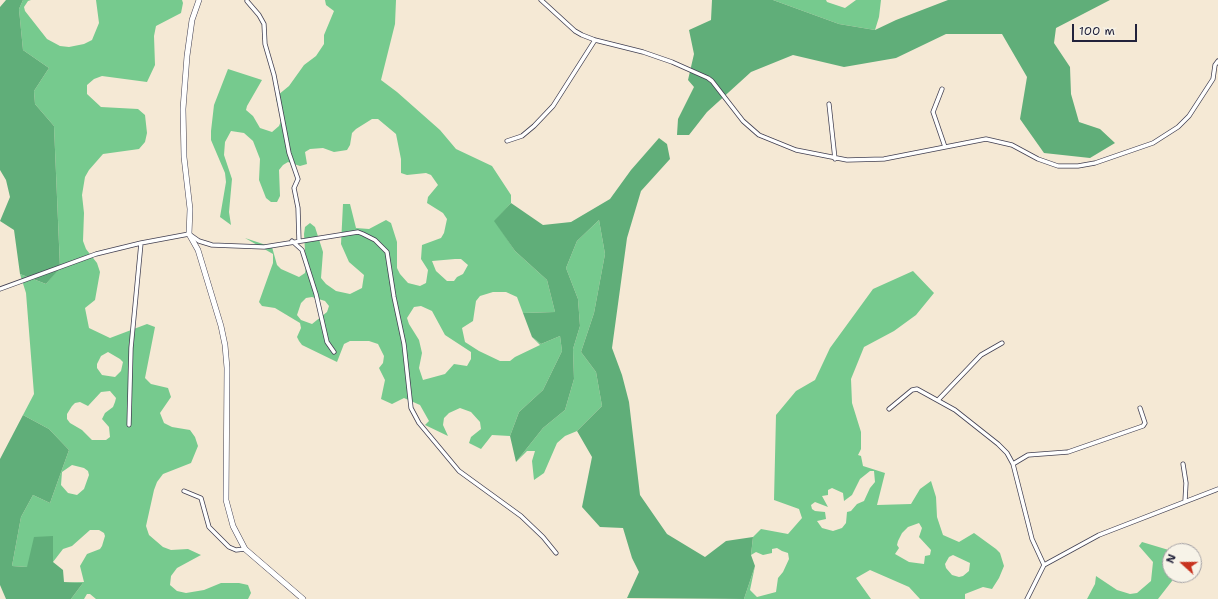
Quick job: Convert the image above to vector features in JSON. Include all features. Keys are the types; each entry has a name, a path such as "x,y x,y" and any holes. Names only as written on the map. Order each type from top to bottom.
{"main road":[{"path":"199,0 188,38 183,110 184,150 190,209 190,234 198,250 225,344 227,368 226,500 233,526 245,549 302,599"}],"street":[{"path":"541,0 575,31 595,40 643,52 672,62 708,78 750,129 758,135 796,150 835,159 884,160 979,139 992,139 1012,145 1052,164 1071,167 1124,154 1161,139 1178,127 1189,116 1213,79 1218,61"},
{"path":"247,1 259,15 264,24 265,44 274,75 289,153 298,179 294,188 298,208 299,241"},
{"path":"507,141 522,136 553,106 595,40"},
{"path":"942,89 933,112 945,147"},
{"path":"828,104 835,159"},
{"path":"0,289 96,254 141,243 190,234 199,241 212,245 264,247 292,241 358,232 369,236 384,247 389,259 394,297 404,344 411,408 418,423 460,471 521,516 543,537 556,553"},
{"path":"292,241 302,250 316,294 327,342 334,352"},
{"path":"129,425 131,348 141,243"},
{"path":"938,400 981,355 1002,343"},
{"path":"889,409 914,389 955,410 998,444 1007,453 1013,464 1032,539 1044,566"},
{"path":"1013,464 1028,455 1068,452 1142,426 1145,423 1140,408"},
{"path":"1183,464 1186,483 1185,501"},
{"path":"1027,599 1044,566 1100,535 1218,489"},
{"path":"184,491 201,498 209,527 218,536 233,549 245,549"}],"green space":[{"path":"6,0 23,0 19,9 23,50 49,68 34,91 35,104 54,126 60,268 46,284 20,274 14,230 0,221 10,197 6,180 0,170 0,7"},
{"path":"23,0 31,0 28,1 24,7 25,11 47,39 60,46 69,47 84,44 92,40 99,23 96,0 182,0 183,3 181,13 156,26 154,36 155,65 147,82 102,76 94,79 87,85 87,94 101,107 138,109 145,115 147,133 145,142 139,149 103,154 85,177 82,195 84,213 83,241 86,249 97,263 100,272 95,300 85,308 89,328 110,338 147,324 155,327 145,378 151,384 168,388 171,397 160,413 164,423 172,427 190,430 195,437 198,446 191,463 163,474 157,482 146,526 149,535 163,547 171,550 188,549 201,555 177,568 171,576 170,585 177,591 186,593 204,590 221,583 239,583 248,585 251,593 248,599 96,599 90,594 87,594 84,599 71,599 83,583 64,582 84,582 80,566 87,554 100,549 102,546 105,536 104,533 99,530 90,530 72,546 63,549 53,562 27,567 12,566 21,517 33,495 50,503 69,450 49,429 23,415 34,394 26,293 20,274 46,284 60,267 54,126 35,104 34,91 49,68 23,50 19,9","holes":["108,352 123,362 121,371 115,377 102,375 97,368 97,364 101,356","110,391 116,398 113,407 105,413 102,419 109,427 110,437 106,440 92,440 82,430 70,423 67,419 67,414 75,403 80,402 88,406 101,392","72,465 84,468 88,471 89,475 84,489 77,495 68,493 61,485 62,472"]},
{"path":"325,0 396,0 395,24 381,80 440,130 456,149 492,166 511,195 511,203 495,221 515,251 547,280 555,312 523,313 517,297 506,292 493,292 480,296 476,301 473,321 462,328 465,342 479,351 500,361 510,361 540,345 532,337 541,344 560,336 562,351 543,390 519,412 510,436 492,435 481,449 469,443 471,437 481,429 480,422 471,412 460,408 449,413 444,418 443,425 448,436 425,425 429,421 420,405 404,398 392,404 381,399 385,380 379,368 383,363 384,356 378,344 369,341 350,341 344,344 337,362 302,345 297,337 301,328 300,323 275,308 262,306 259,302 273,263 273,254 245,238 272,247 277,265 281,269 299,277 305,273 304,234 305,227 310,223 315,227 323,252 321,278 326,284 336,291 350,294 362,288 364,275 349,262 341,244 343,204 350,204 356,228 369,229 386,220 391,223 397,242 397,268 400,274 408,283 420,286 426,283 428,270 421,259 422,245 441,238 444,233 447,219 443,213 427,203 428,197 438,185 431,175 426,173 407,175 401,173 401,159 396,134 378,119 372,119 352,133 350,145 347,150 334,152 323,148 310,149 305,152 307,164 300,166 288,162 279,170 280,196 277,202 271,202 266,198 259,180 260,159 253,141 244,133 231,131 225,142 224,155 232,179 229,212 231,225 220,217 226,182 225,173 211,140 211,131 214,105 228,69 262,80 246,110 253,116 260,128 272,132 279,126 281,121 276,99 278,95 289,86 304,65 316,56 324,44 324,35 334,11 326,5","holes":["461,259 468,265 463,274 457,277 454,281 447,281 436,271 432,261","312,297 325,301 329,306 327,312 312,324 301,320 297,315 301,303 306,298","421,306 432,311 445,335 471,352 471,359 467,366 454,364 445,374 423,380 419,368 422,353 419,340 407,318 414,307"]},
{"path":"712,0 773,0 839,24 875,30 896,20 948,0 1110,0 1056,28 1054,43 1070,67 1071,94 1079,122 1100,129 1115,143 1090,158 1044,153 1020,119 1027,77 1002,34 946,34 896,58 844,67 793,55 751,72 707,112 689,135 677,135 678,119 694,87 688,80 694,54 689,30 711,20"},
{"path":"773,0 826,0 827,2 845,8 856,0 881,0 879,17 875,30 839,24"},
{"path":"659,138 667,144 670,159 641,191 627,238 612,348 622,375 629,402 640,495 667,534 705,557 726,541 753,537 751,555 755,566 744,599 627,598 639,572 632,558 623,528 600,527 582,507 592,457 577,431 602,406 596,372 581,352 594,313 605,254 599,220 577,241 566,268 578,299 580,326 573,349 574,379 565,410 543,428 516,462 510,436 519,412 543,390 562,351 560,336 541,344 532,337 523,313 555,312 547,280 515,251 494,221 511,203 543,225 571,222 610,199 631,170"},
{"path":"599,220 605,254 594,313 581,352 596,372 602,406 577,431 565,436 557,443 544,473 534,480 532,461 535,451 527,451 516,462 543,428 565,410 574,379 573,349 580,326 578,299 566,268 577,241"},
{"path":"913,271 934,293 916,315 894,331 864,347 851,379 852,403 861,432 861,449 858,455 861,456 863,466 885,473 877,505 911,504 920,489 931,481 936,497 937,517 943,535 959,542 974,533 1000,553 1004,566 992,589 983,587 965,594 965,599 920,599 909,587 870,570 856,578 871,599 744,599 755,566 750,590 757,597 776,592 778,578 783,572 789,559 788,553 777,548 772,549 772,553 763,555 756,552 751,555 753,537 761,529 788,534 802,518 799,509 774,500 776,415 796,391 815,380 830,348 873,289","holes":["870,471 874,471 875,482 870,488 864,501 857,504 851,511 847,512 846,523 842,528 833,531 822,528 817,521 826,519 825,512 815,511 812,509 811,505 815,502 828,507 822,496 828,495 828,490 832,488 843,493 844,501 852,495 860,479","919,523 922,528 919,537 931,550 930,555 925,556 924,564 909,562 895,554 899,548 897,545 898,541 902,533 908,527","953,555 970,563 969,571 963,576 959,577 952,575 946,568 945,564 949,557"]},
{"path":"23,415 49,429 69,450 50,503 33,495 21,517 12,566 27,567 34,537 53,536 53,562 63,570 64,582 83,583 71,599 6,599 0,585 0,459"},
{"path":"1142,542 1162,548 1162,583 1170,583 1158,599 1087,599 1095,584 1096,576 1117,590 1130,594 1137,593 1151,581 1153,562 1139,546"}]}
